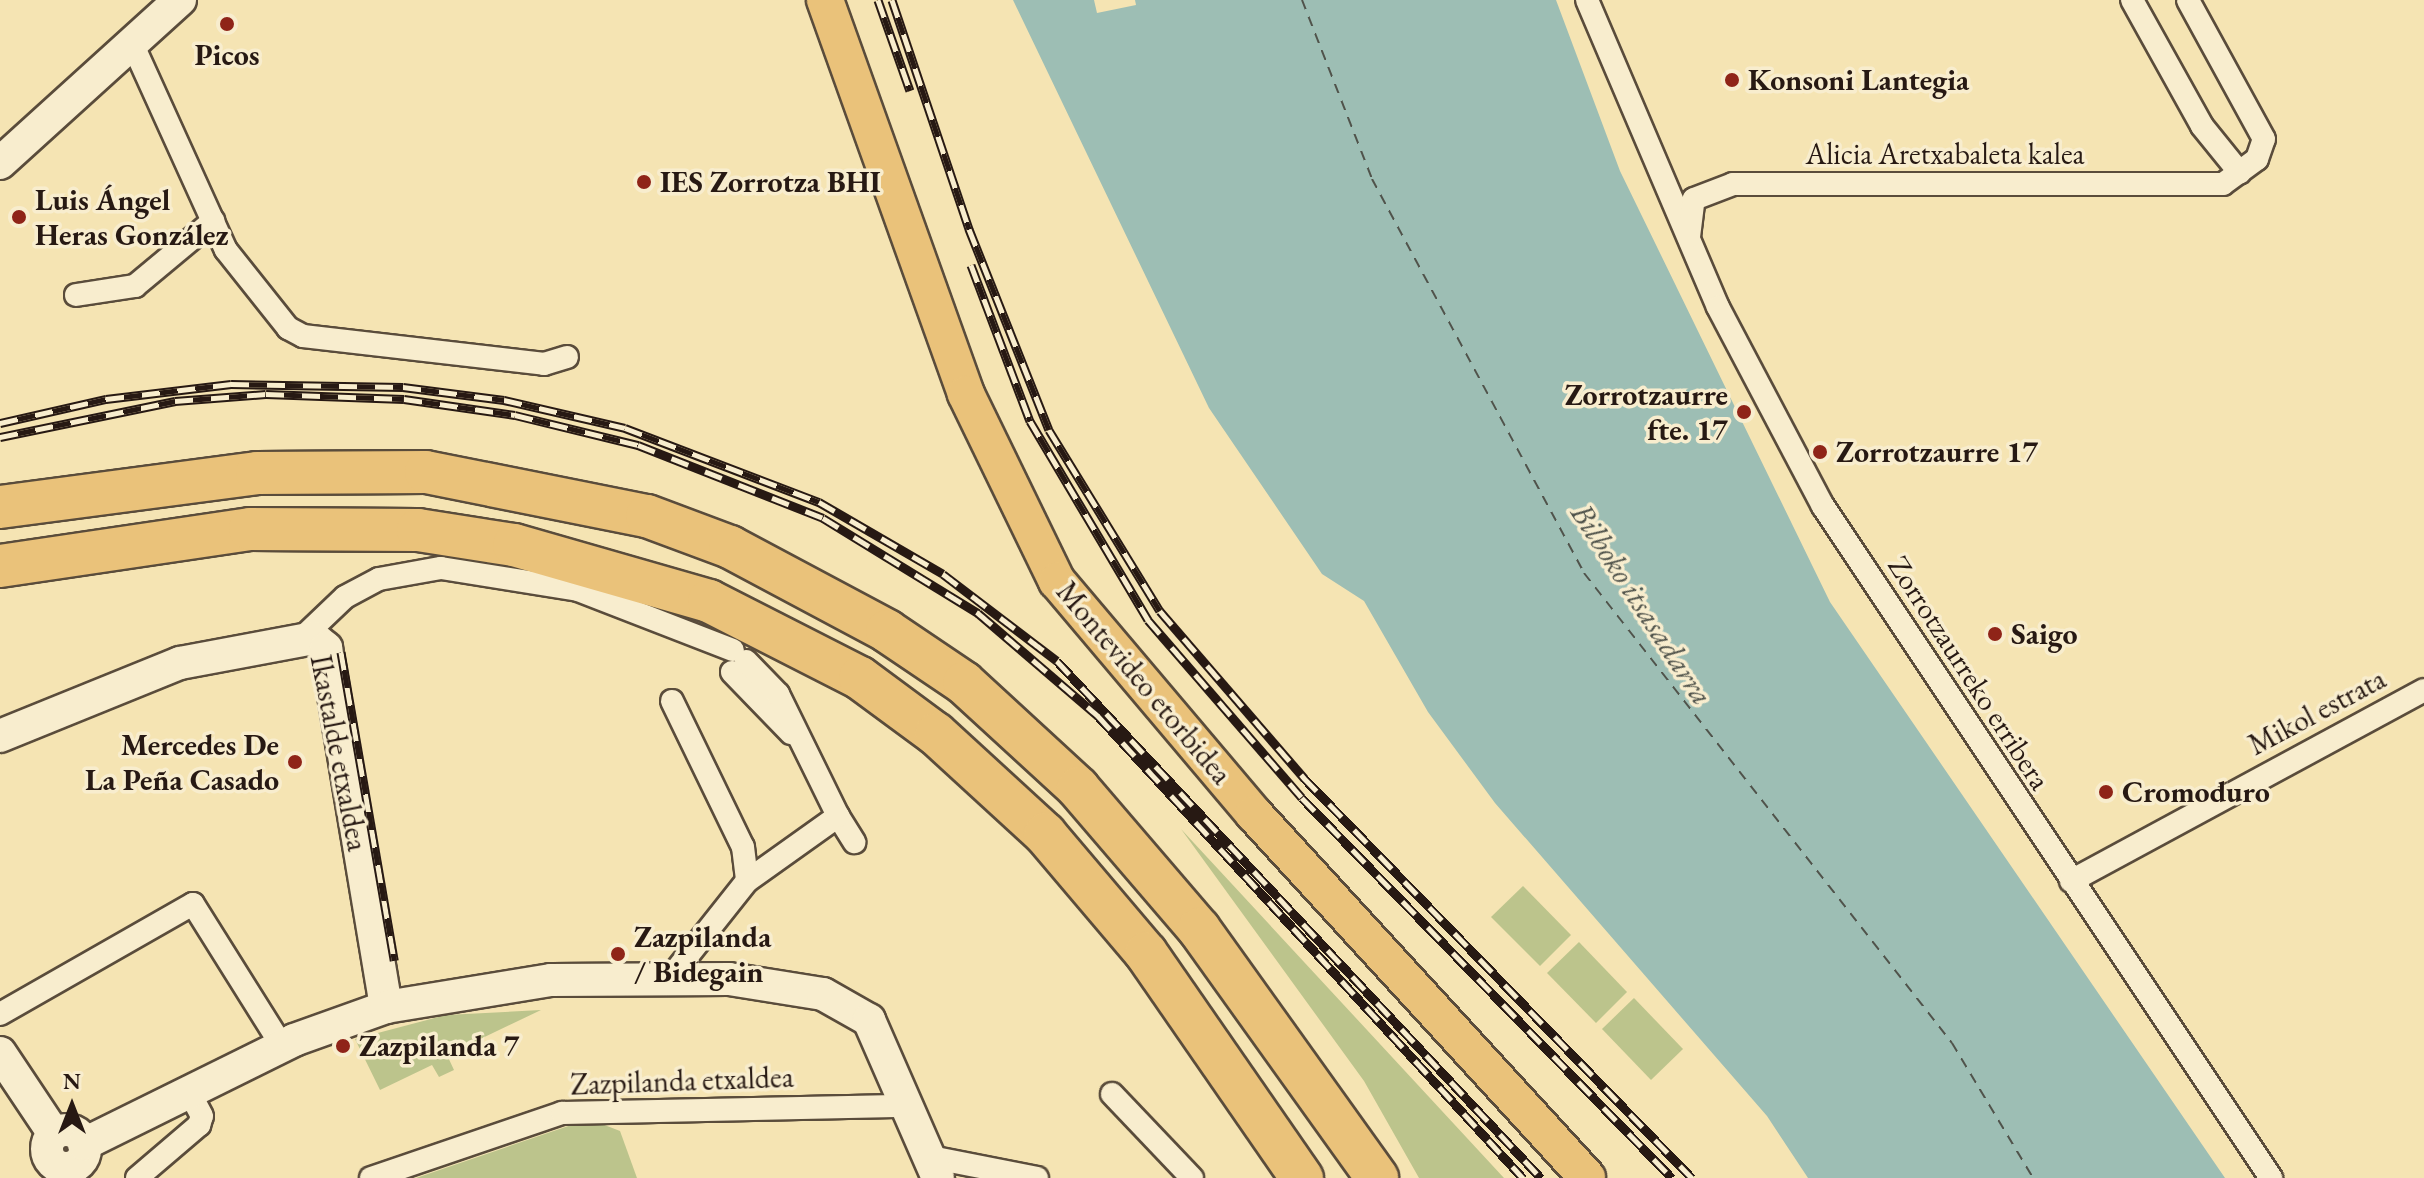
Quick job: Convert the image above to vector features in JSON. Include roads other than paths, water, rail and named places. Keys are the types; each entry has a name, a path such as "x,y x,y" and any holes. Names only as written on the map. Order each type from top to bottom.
{"highway":[{"path":"6,506 257,473 426,472 647,516 797,580 964,683 1078,788 1199,929 1377,1178"},
{"path":"0,566 250,529 418,530 542,552 709,601 860,678 936,734 1045,834 1183,1003 1302,1178"}],"main road":[{"name":"Montevideo etorbidea","path":"825,0 966,394 1057,581 1243,802 1587,1178"}],"street":[{"path":"0,163 180,0"},
{"name":"Zorrotzaurreko erribera","path":"1587,0 1689,242 1823,506 2271,1178"},
{"path":"2132,0 2202,126 2240,173 2257,159 2264,139 2258,119 2188,0"},
{"path":"132,43 213,221 258,297 303,336 544,364 567,357"},
{"name":"Alicia Aretxabaleta kalea","path":"1703,192 1733,184 2223,184 2240,173"},
{"path":"1660,175 1703,192 1691,210 1689,242"},
{"path":"76,295 135,286 213,221"},
{"path":"302,638 345,597 411,572 526,577 655,614 737,661 778,694 798,739 854,842"},
{"name":"Ikastalde etxaldea","path":"0,736 180,663 302,638 326,648 386,1007"},
{"name":"Mikol estrata","path":"2071,881 2424,690"},
{"path":"672,701 743,847 747,881"},
{"path":"670,978 747,881 838,816"},
{"path":"0,1014 193,904 282,1046"},
{"path":"0,1053 54,1134 73,1131 75,1164 188,1090 282,1046 386,1007 551,980 670,978 783,985 849,1004 869,1020 934,1168 1037,1178"},
{"path":"137,1178 199,1125 202,1116 188,1090"},
{"path":"1112,1094 1192,1178"},
{"name":"Zazpilanda etxaldea","path":"371,1178 562,1113 909,1106"}],"water":[{"name":"Bilboko itsasadarra","path":"1013,0 1556,0 1620,171 1830,602 2225,1178 1808,1178 1767,1116 1495,803 1428,712 1364,601 1322,574 1209,408"}],"railway":[{"path":"878,0 910,91"},
{"path":"892,0 969,229 1049,430 1160,611 1304,778 1692,1178"},
{"path":"971,265 1030,421 1148,620 1302,798 1672,1178"},
{"path":"0,423 106,399 231,384 403,387 504,400 625,428 819,502 943,574 1057,661 1541,1178"},
{"path":"0,437 175,401 266,394 404,399 515,415 638,445 823,518 978,613 1098,716 1523,1178"},
{"path":"341,652 394,960"}],"place":[{"name":"Picos","path":"227,24"},
{"name":"Konsoni Lantegia","path":"1732,80"},
{"name":"IES Zorrotza BHI","path":"644,182"},
{"name":"Luis Ángel Heras González","path":"19,217"},
{"name":"Zorrotzaurre fte. 17","path":"1744,412"},
{"name":"Zorrotzaurre 17","path":"1820,452"},
{"name":"Saigo","path":"1995,634"},
{"name":"Mercedes De La Peña Casado","path":"295,762"},
{"name":"Cromoduro","path":"2106,792"},
{"name":"Zazpilanda / Bidegain","path":"618,954"},
{"name":"Zazpilanda 7","path":"343,1046"}]}
